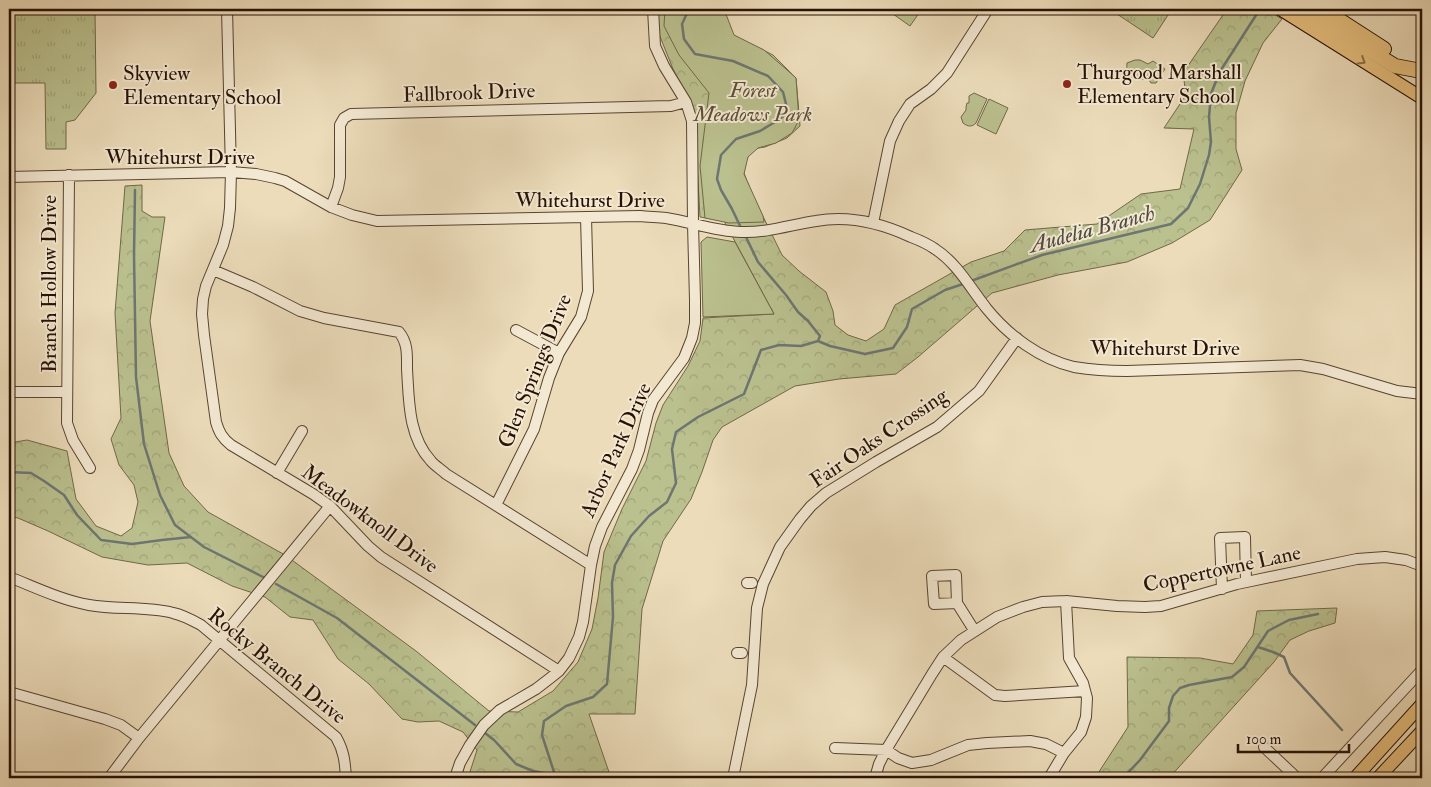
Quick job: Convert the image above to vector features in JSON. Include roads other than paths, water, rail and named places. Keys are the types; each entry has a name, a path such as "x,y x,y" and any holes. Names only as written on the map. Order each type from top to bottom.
{"highway":[{"path":"1302,9 1395,66 1419,73"},
{"path":"1322,9 1419,73"}],"main road":[{"path":"1280,9 1422,98"},
{"path":"1355,778 1422,704"},
{"path":"1378,778 1422,731"}],"street":[{"path":"227,9 255,9"},
{"name":"Meadowknoll Drive","path":"227,9 231,172 230,208 223,245 206,286 202,314 216,422 219,432 223,439 231,445 330,506 368,546 381,556 559,671"},
{"name":"Arbor Park Drive","path":"456,778 460,763 484,725 500,710 536,689 559,671 569,658 579,638 583,622 590,565 602,527 632,469 653,400 684,358 692,338 695,323 695,300 692,121 686,102 664,66 655,46 653,9"},
{"path":"874,223 890,141 898,120 910,104 931,89 947,72 988,9"},
{"name":"Fallbrook Drive","path":"331,207 340,177 340,125 344,118 351,114 671,106 686,102"},
{"name":"Whitehurst Drive","path":"9,178 231,172 256,174 280,180 352,216 378,221 640,216 667,218 713,229 742,232 772,231 816,220 853,220 874,223 912,237 935,249 955,267 1000,323 1017,338 1046,357 1074,366 1127,371 1300,365 1323,369 1397,391 1422,394"},
{"name":"Branch Hollow Drive","path":"68,176 67,423 73,440 90,468"},
{"name":"Glen Springs Drive","path":"496,505 534,430 549,378 559,353 581,317 588,291 586,217"},
{"path":"213,270 253,287 300,311 354,325 399,332 404,338 406,347 412,425 418,441 430,460 446,474 590,565"},
{"path":"516,330 559,353"},
{"name":"Fair Oaks Crossing","path":"733,778 752,684 757,608 762,584 780,547 811,506 826,493 937,426 979,391 1017,338"},
{"path":"9,392 67,392"},
{"path":"277,473 302,431"},
{"path":"109,778 139,738 330,506"},
{"path":"1222,589 1220,538 1244,537 1246,582"},
{"name":"Coppertowne Lane","path":"875,778 886,750 943,657 974,630 997,617 1042,602 1066,601 1145,608 1161,606 1246,582 1357,559 1385,557 1406,560 1422,566"},
{"name":"Rocky Branch Drive","path":"9,577 86,604 102,607 173,612 201,625 336,737 345,755 346,778"},
{"path":"1049,778 1064,753 1081,732 1086,717 1087,698 1080,676 1070,658 1066,601"},
{"path":"956,603 974,630"},
{"path":"943,657 995,695 1085,691"},
{"path":"1322,778 1422,670"},
{"path":"9,692 106,719 121,725 139,738"},
{"path":"835,748 886,750 898,758 912,763 931,760 968,745 986,743 1030,741 1046,744 1064,753"},
{"path":"1264,747 1297,778"}],"waterway":[{"path":"689,9 682,24 684,39 695,54 733,61 768,76 783,92 787,108 785,115 760,131 736,139 721,155 717,179 742,230"},
{"name":"Audelia Branch","path":"971,281 1042,255 1171,224 1188,208 1200,184 1211,142 1209,117 1211,94 1219,73 1260,9"},
{"path":"135,190 136,377 144,444 160,495 175,525 204,547 265,578"},
{"path":"562,778 555,775 542,735 544,721 566,706 593,697 607,684 613,617 612,583 615,565 631,536 649,516 667,502 676,483 672,449 676,432 698,417 744,394 761,350 779,345 801,346 818,341 820,336 758,262 745,235"},
{"name":"Audelia Branch","path":"818,341 830,346 865,354 893,348 907,327 912,309 945,290 966,283"},
{"path":"9,472 31,473 64,495 77,515 101,540 132,544 191,537"},
{"path":"276,584 337,618 475,725"},
{"path":"1123,778 1140,760 1169,721 1169,708 1173,696 1180,688 1232,677 1244,667 1268,631 1289,620 1318,614"},
{"path":"1258,647 1284,657 1290,673 1342,730"},
{"path":"485,733 516,764 533,771 555,775"}],"place":[{"name":"Thurgood Marshall Elementary School","path":"1067,84"},
{"name":"Skyview Elementary School","path":"113,85"}],"park label":[{"name":"Forest Meadows Park","path":"753,102"}]}
